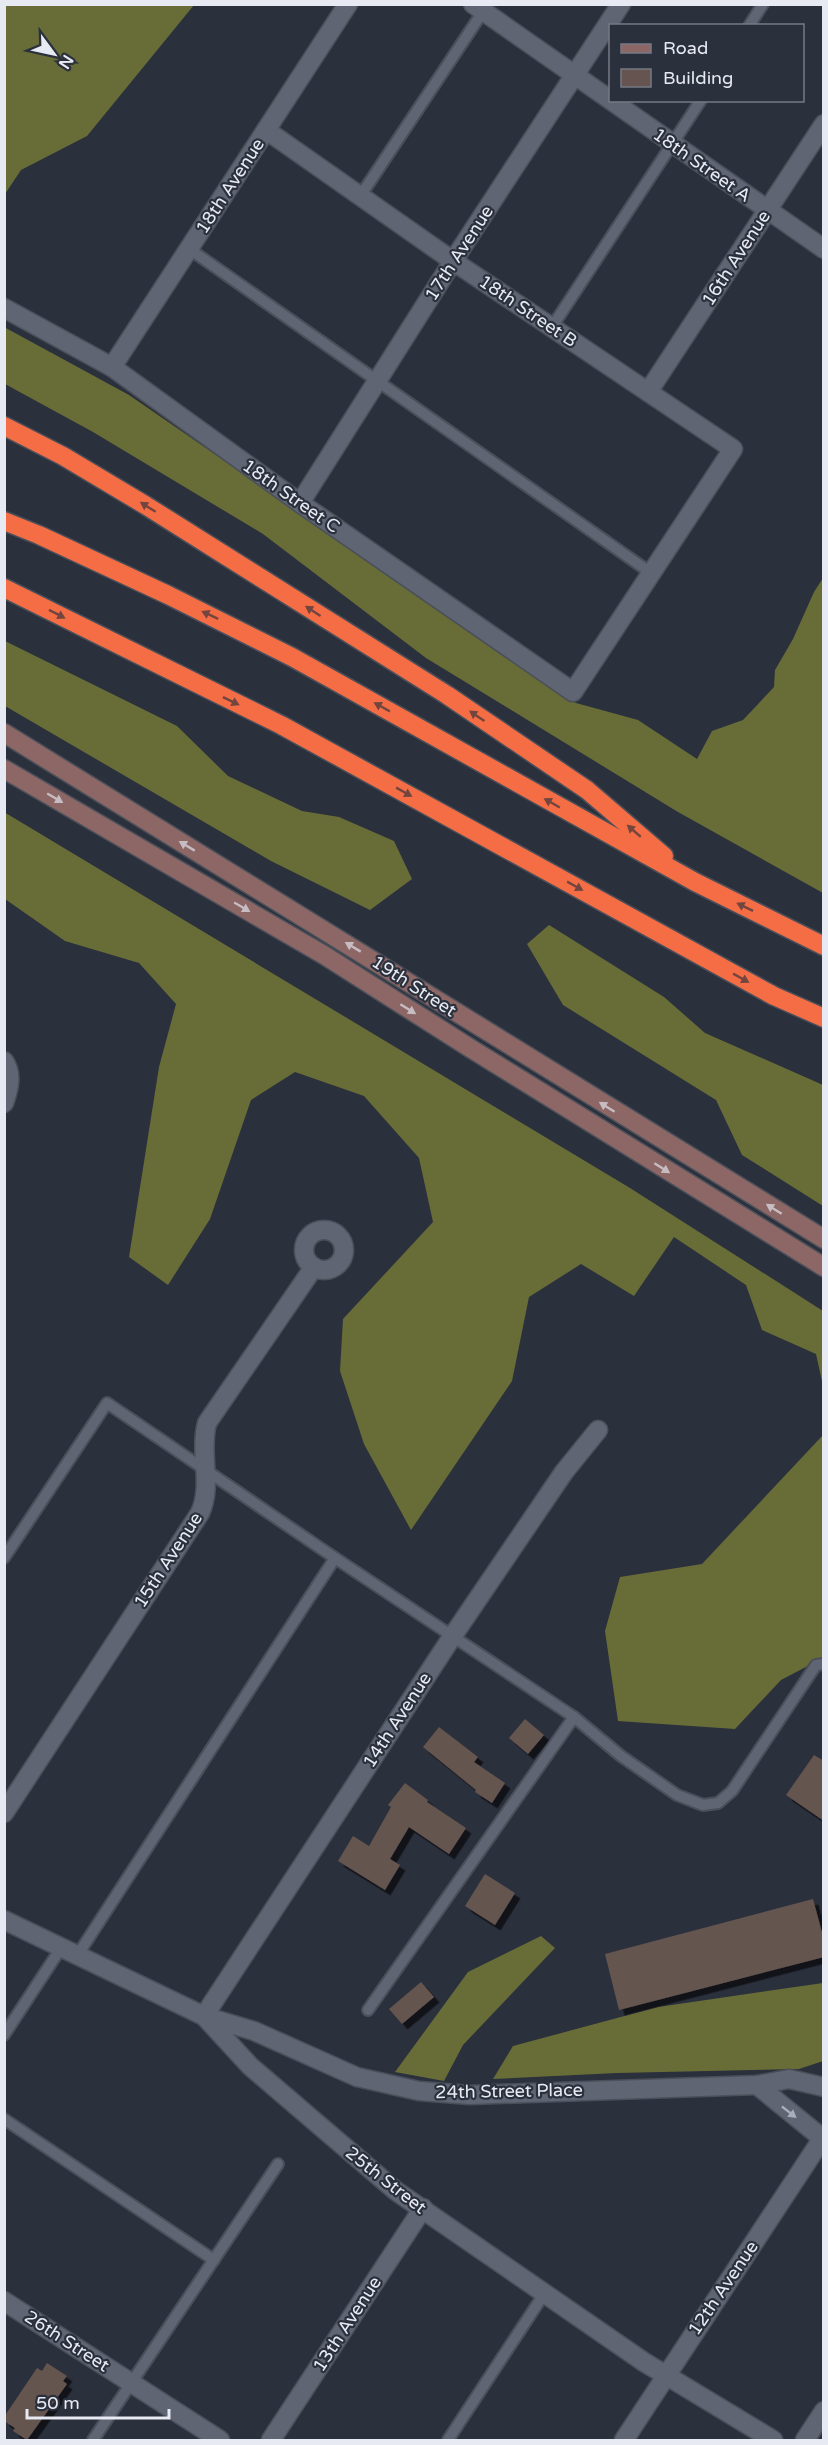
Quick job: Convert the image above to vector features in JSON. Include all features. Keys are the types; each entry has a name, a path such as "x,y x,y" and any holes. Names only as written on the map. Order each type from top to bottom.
{"highway":[{"path":"4,426 63,456 145,505 447,695 587,790 695,882"},
{"path":"4,521 168,595 292,657 695,882 824,946"},
{"path":"4,588 281,725 774,996 824,1018"}],"main road":[{"name":"19th Street","path":"4,733 824,1239"},
{"name":"19th Street","path":"4,769 324,955 824,1267"}],"street":[{"name":"18th Avenue","path":"112,367 348,4"},
{"name":"17th Avenue","path":"300,503 453,261 621,4"},
{"name":"18th Street A","path":"481,7 609,99"},
{"name":"18th Street A","path":"613,102 824,249"},
{"name":"16th Avenue","path":"648,392 824,124"},
{"name":"18th Street B","path":"266,130 453,261 733,449 651,573"},
{"name":"18th Street C","path":"4,308 112,367 300,503 573,692 651,573"},
{"path":"4,1061 9,1068 10,1080 4,1103"},
{"name":"15th Avenue","path":"4,1813 200,1513 205,1501 204,1446 207,1424 314,1267"},
{"name":"14th Avenue","path":"204,2016 452,1637 564,1472 598,1430"},
{"name":"25th Street","path":"4,1920 204,2016 250,2066 396,2191 544,2294 666,2374 773,2440"},
{"name":"24th Street Place","path":"204,2016 254,2031 357,2077 418,2091 470,2095 757,2085 789,2079 824,2087"},
{"path":"757,2085 823,2137"},
{"name":"12th Avenue","path":"624,2440 823,2137"},
{"name":"13th Avenue","path":"271,2440 423,2208"},
{"name":"26th Street","path":"5,2302 220,2440"},
{"path":"805,2440 824,2411"}],"lane":[{"path":"750,24 763,4"},
{"path":"361,195 481,7"},
{"path":"552,327 700,102"},
{"path":"188,248 651,573"},
{"path":"4,1558 107,1403 574,1717 621,1756 677,1795 704,1805 718,1803 732,1791 816,1665 824,1664"},
{"path":"4,2035 69,1952 335,1558"},
{"path":"368,2010 574,1717"},
{"path":"4,2119 214,2260"},
{"path":"93,2440 278,2164"},
{"path":"448,2440 544,2294"}],"green space":[{"path":"5,4 194,5 87,136 21,170 5,194"},
{"path":"4,327 129,395 576,703 638,720 697,759 712,731 743,720 774,687 775,670 823,578 823,893 678,812 426,658 263,534 93,432 5,384"},
{"path":"5,641 177,726 228,776 302,811 339,817 394,841 412,879 370,910 271,861 5,706"},
{"path":"4,812 630,1188 823,1311 823,1386 816,1354 762,1330 746,1285 674,1237 634,1296 581,1264 529,1297 512,1381 411,1530 364,1444 340,1371 343,1319 433,1222 419,1158 364,1096 295,1072 251,1100 210,1219 168,1285 129,1257 159,1067 176,1004 139,963 65,941 5,899"},
{"path":"549,925 664,997 705,1033 823,1085 823,1206 742,1155 716,1100 563,1005 527,944"},
{"path":"823,1435 823,1658 781,1680 735,1729 618,1721 605,1631 620,1577 702,1564"},
{"path":"541,1936 555,1948 463,2045 444,2081 395,2072 468,1972"},
{"path":"823,1983 823,2061 799,2069 617,2073 493,2079 513,2046 658,2007"}],"building":[{"path":"525,1719 544,1735 528,1754 509,1738"},
{"path":"439,1727 478,1757 474,1762 505,1783 492,1803 475,1792 476,1790 423,1747"},
{"path":"814,1755 824,1761 824,1821 786,1795"},
{"path":"405,1783 428,1800 427,1802 466,1828 449,1854 409,1827 390,1859 400,1865 385,1890 338,1861 353,1836 369,1846 391,1807 388,1805"},
{"path":"485,1874 515,1893 495,1925 465,1906"},
{"path":"813,1899 824,1940 824,1957 619,2010 605,1954"},
{"path":"421,1982 434,1997 402,2024 389,2009"},
{"path":"47,2363 67,2376 63,2381 67,2384 27,2440 13,2431 15,2428 4,2421 4,2417 37,2368 42,2371"}]}
